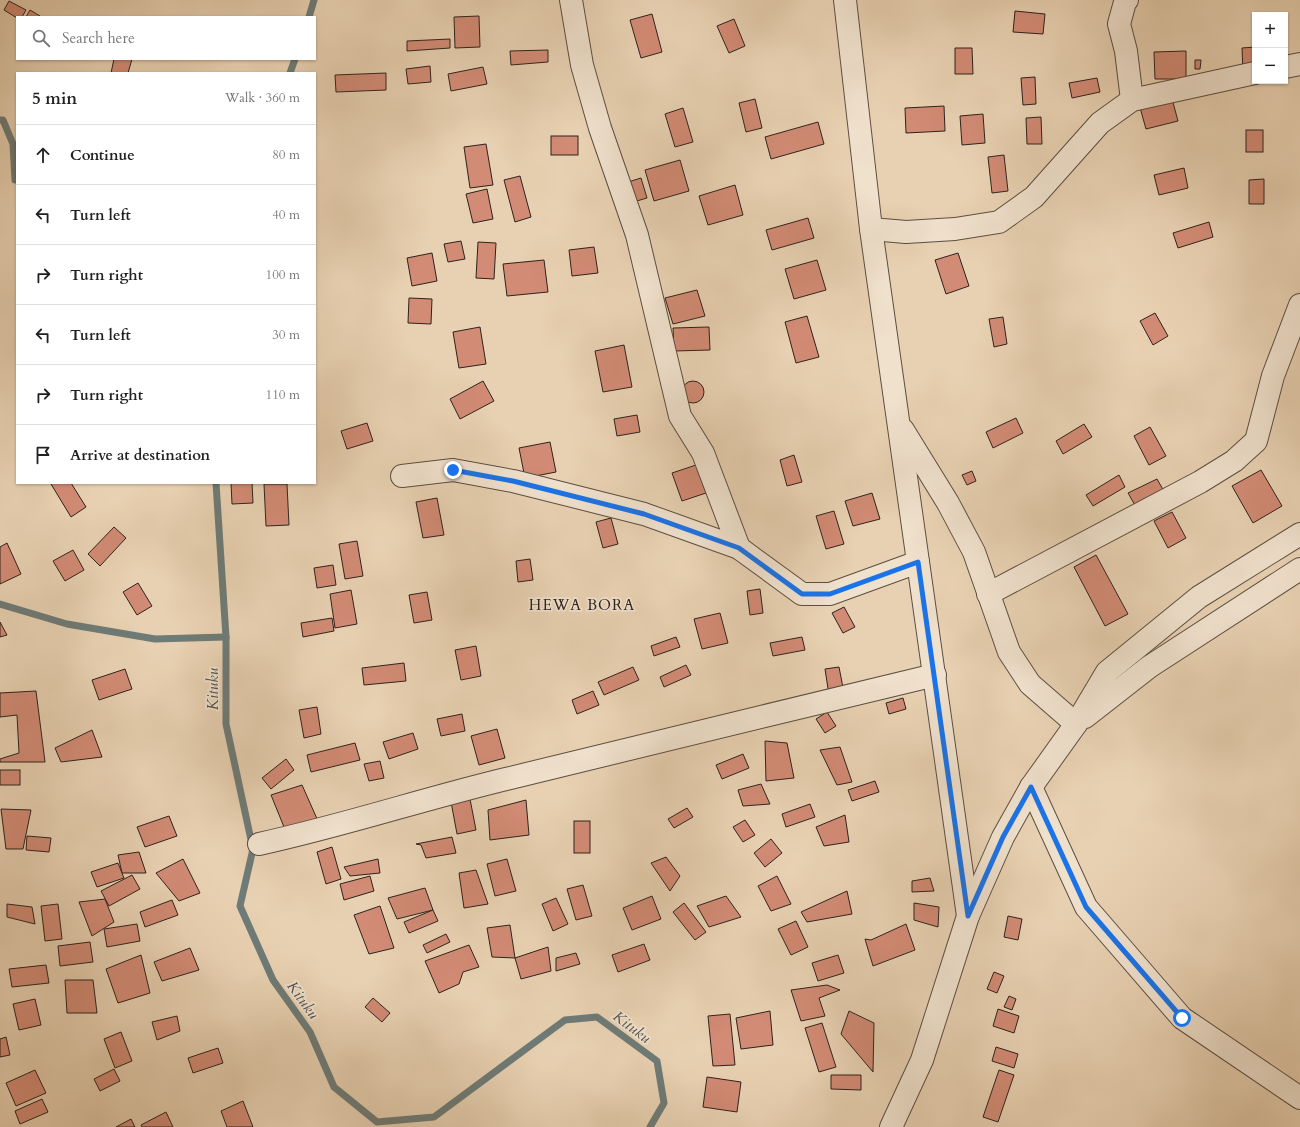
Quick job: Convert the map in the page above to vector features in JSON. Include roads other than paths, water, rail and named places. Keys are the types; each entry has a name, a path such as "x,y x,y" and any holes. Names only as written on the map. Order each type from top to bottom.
{"street":[{"path":"571,0 582,65 600,128 637,235 680,416 703,453 739,548"},
{"path":"1127,0 1125,2 1119,24 1126,52 1132,100"},
{"path":"850,2 871,229 968,916"},
{"path":"1288,66 1300,64"},
{"path":"871,229 906,232 955,228 999,222 1034,198 1100,123 1132,100 1252,74"},
{"path":"988,594 1200,482 1234,461 1256,441 1273,376 1300,305"},
{"path":"897,420 948,503 974,552 1009,652 1030,684 1076,724"},
{"path":"402,476 453,470 513,481 644,514 739,548 802,594 830,594 918,562"},
{"path":"891,1127 922,1060 968,916 1003,837 1031,787 1076,724 1107,672 1199,597 1300,534"},
{"path":"1076,724 1149,667 1300,569"},
{"path":"259,844 306,834 504,779 664,739 731,725 935,675"},
{"path":"1031,787 1086,907 1182,1018 1300,1098"}],"waterway":[{"name":"Kituku","path":"309,16 314,0"},
{"name":"Kituku","path":"290,72 295,60"},
{"path":"0,120 3,120 13,144 16,180"},
{"name":"Kituku","path":"216,484 226,637 226,724 253,849 240,906 273,980 310,1032 334,1087 377,1122 434,1117 565,1020 597,1017 657,1061 664,1103 650,1127"},
{"path":"0,604 67,624 155,639 226,637"}],"district":[{"name":"HEWA BORA","path":"582,605"}]}
